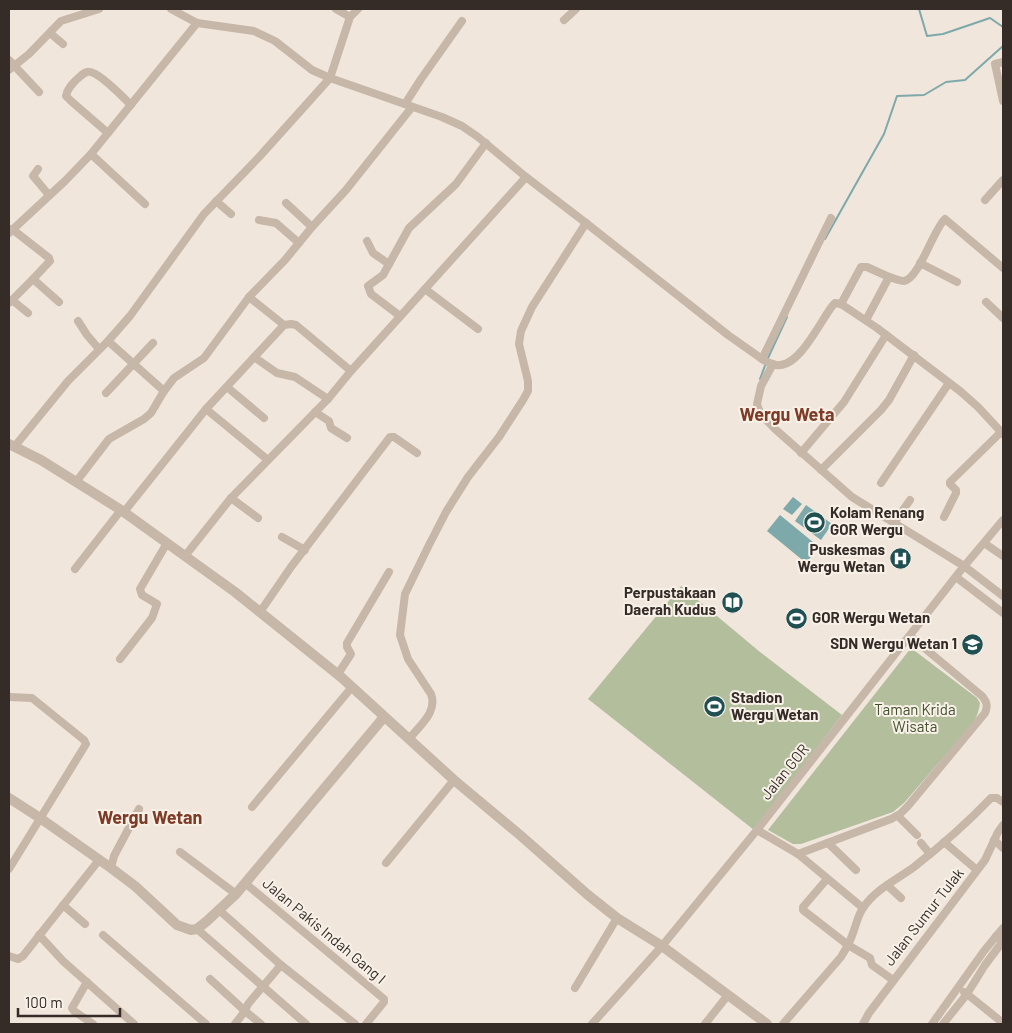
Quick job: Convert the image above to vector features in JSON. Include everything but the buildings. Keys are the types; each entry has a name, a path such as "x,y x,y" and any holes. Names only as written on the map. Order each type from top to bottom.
{"street":[{"path":"39,92 11,65 50,33 61,21 99,9"},
{"path":"171,9 197,23 254,31 275,41 312,70 462,126 728,335 767,362 782,365 794,358 810,340 835,303 841,304 866,320 914,355 978,407 1002,433 950,482 956,493 944,517"},
{"path":"336,9 350,17"},
{"path":"358,9 350,17 330,78 260,156 204,214 130,316 68,381 12,445 123,511 260,612 338,674 454,780 588,895 618,918 662,946 767,1024"},
{"path":"564,20 576,9"},
{"path":"76,482 104,444 114,435 144,419 151,413 174,378 204,358 249,297 285,260 346,190 409,106 462,21"},
{"path":"28,313 10,302 50,261 49,258 11,232 91,154 197,23"},
{"path":"50,33 63,44"},
{"path":"1003,62 995,64 1003,101"},
{"path":"108,133 70,101 66,96 67,91 83,73 88,71 101,78 131,105"},
{"path":"400,316 371,294 368,286 383,275 409,228 461,178 486,143"},
{"path":"91,154 145,204"},
{"path":"38,169 33,176 49,195"},
{"path":"185,556 231,498 328,399 400,316 526,177"},
{"path":"985,200 1003,180"},
{"path":"216,201 231,214"},
{"path":"286,203 312,227"},
{"path":"831,218 767,362 758,409 775,429 852,496 961,570 1003,596"},
{"path":"841,304 861,266 889,278 906,280 930,248 940,224 945,219 1003,268"},
{"path":"259,220 276,223 299,243"},
{"path":"409,739 431,712 434,700 408,659 400,635 405,594 446,512 468,477 499,437 528,391 528,381 519,344 521,331 532,307 586,223"},
{"path":"367,241 373,253 389,264"},
{"path":"920,263 957,282"},
{"path":"866,320 889,278"},
{"path":"32,279 59,302"},
{"path":"425,289 478,329"},
{"path":"249,297 284,325"},
{"path":"986,302 1003,318"},
{"path":"78,321 99,349"},
{"path":"75,569 206,409 284,325 296,325 351,371"},
{"path":"801,453 844,402 886,335"},
{"path":"108,341 164,391"},
{"path":"106,393 152,343"},
{"path":"821,470 890,400 914,355"},
{"path":"254,357 275,372 294,377 328,399"},
{"path":"881,483 949,383"},
{"path":"227,387 264,418"},
{"path":"206,409 268,460"},
{"path":"315,412 329,421 331,428 347,438"},
{"path":"260,612 291,567 390,437 394,437 416,453"},
{"path":"231,498 258,518"},
{"path":"894,523 910,500"},
{"name":"Jalan GOR","path":"592,1024 662,946 757,830 961,570 1003,520"},
{"path":"282,537 305,550"},
{"path":"120,659 152,618 156,609 156,603 142,595 140,589 167,543"},
{"path":"984,543 1003,556"},
{"path":"961,570 1003,613"},
{"path":"338,674 351,654 347,647 348,643 389,572"},
{"path":"798,854 898,816 985,713 988,707 986,700 910,636"},
{"path":"252,807 352,687"},
{"path":"9,697 32,698 86,742 81,754 9,869"},
{"path":"9,798 135,886 177,925 191,930 197,929 236,894 384,717"},
{"path":"386,863 454,780"},
{"path":"783,1024 841,957 863,908 887,884 944,842 991,798 997,798 1003,802"},
{"path":"111,868 114,856 139,809"},
{"path":"898,816 917,835"},
{"name":"Jalan Sumur Tulak","path":"863,1024 893,980 978,870 1003,825"},
{"path":"757,830 798,854 863,908"},
{"path":"994,840 1003,848"},
{"path":"944,842 978,870"},
{"path":"828,843 856,870"},
{"path":"921,843 930,854"},
{"path":"180,852 236,894"},
{"path":"9,956 15,959 20,958 99,860"},
{"path":"827,879 802,909 848,945 870,958 872,964 893,980"},
{"name":"Jalan Pakis Indah Gang I","path":"245,883 384,999 384,1002 367,1024"},
{"path":"887,884 901,898"},
{"path":"63,905 85,924"},
{"path":"219,910 281,965 355,1024"},
{"path":"574,988 618,918"},
{"path":"932,1024 962,991 1001,940 1003,928"},
{"path":"197,929 306,1024"},
{"path":"39,935 64,961 134,1024"},
{"path":"103,935 206,1024"},
{"path":"235,1024 281,965"},
{"path":"210,979 261,1024"},
{"path":"87,982 72,1008 93,1024"},
{"path":"962,991 1003,1023"},
{"path":"943,1024 962,991"},
{"path":"705,1024 728,995"}],"green space":[{"name":"Stadion Wergu Wetan","path":"681,586 760,652 842,715 754,830 588,699"},
{"name":"Taman Krida Wisata","path":"911,648 977,698 980,706 973,723 904,803 893,812 801,844 793,844 768,830"}],"water":[{"path":"793,497 802,504 792,515 783,509"},
{"name":"Kolam Renang GOR Wergu","path":"806,505 832,524 821,540 795,521"},
{"path":"780,515 819,547 806,563 767,531"}],"waterway":[{"path":"919,9 927,36 943,34 990,18 1003,27"},
{"path":"825,239 884,134 897,96 924,95 946,82 965,80 1003,46"},
{"path":"768,358 787,317"},
{"path":"760,379 766,363"}],"place":[{"name":"Kolam Renang GOR Wergu","path":"814,522"},
{"name":"Puskesmas Wergu Wetan","path":"901,559"},
{"name":"Perpustakaan Daerah Kudus","path":"732,602"},
{"name":"GOR Wergu Wetan","path":"796,618"},
{"name":"SDN Wergu Wetan 1","path":"973,644"},
{"name":"Stadion Wergu Wetan","path":"715,707"}],"district":[{"name":"Wergu Weta","path":"787,415"},
{"name":"Wergu Wetan","path":"150,818"}]}
